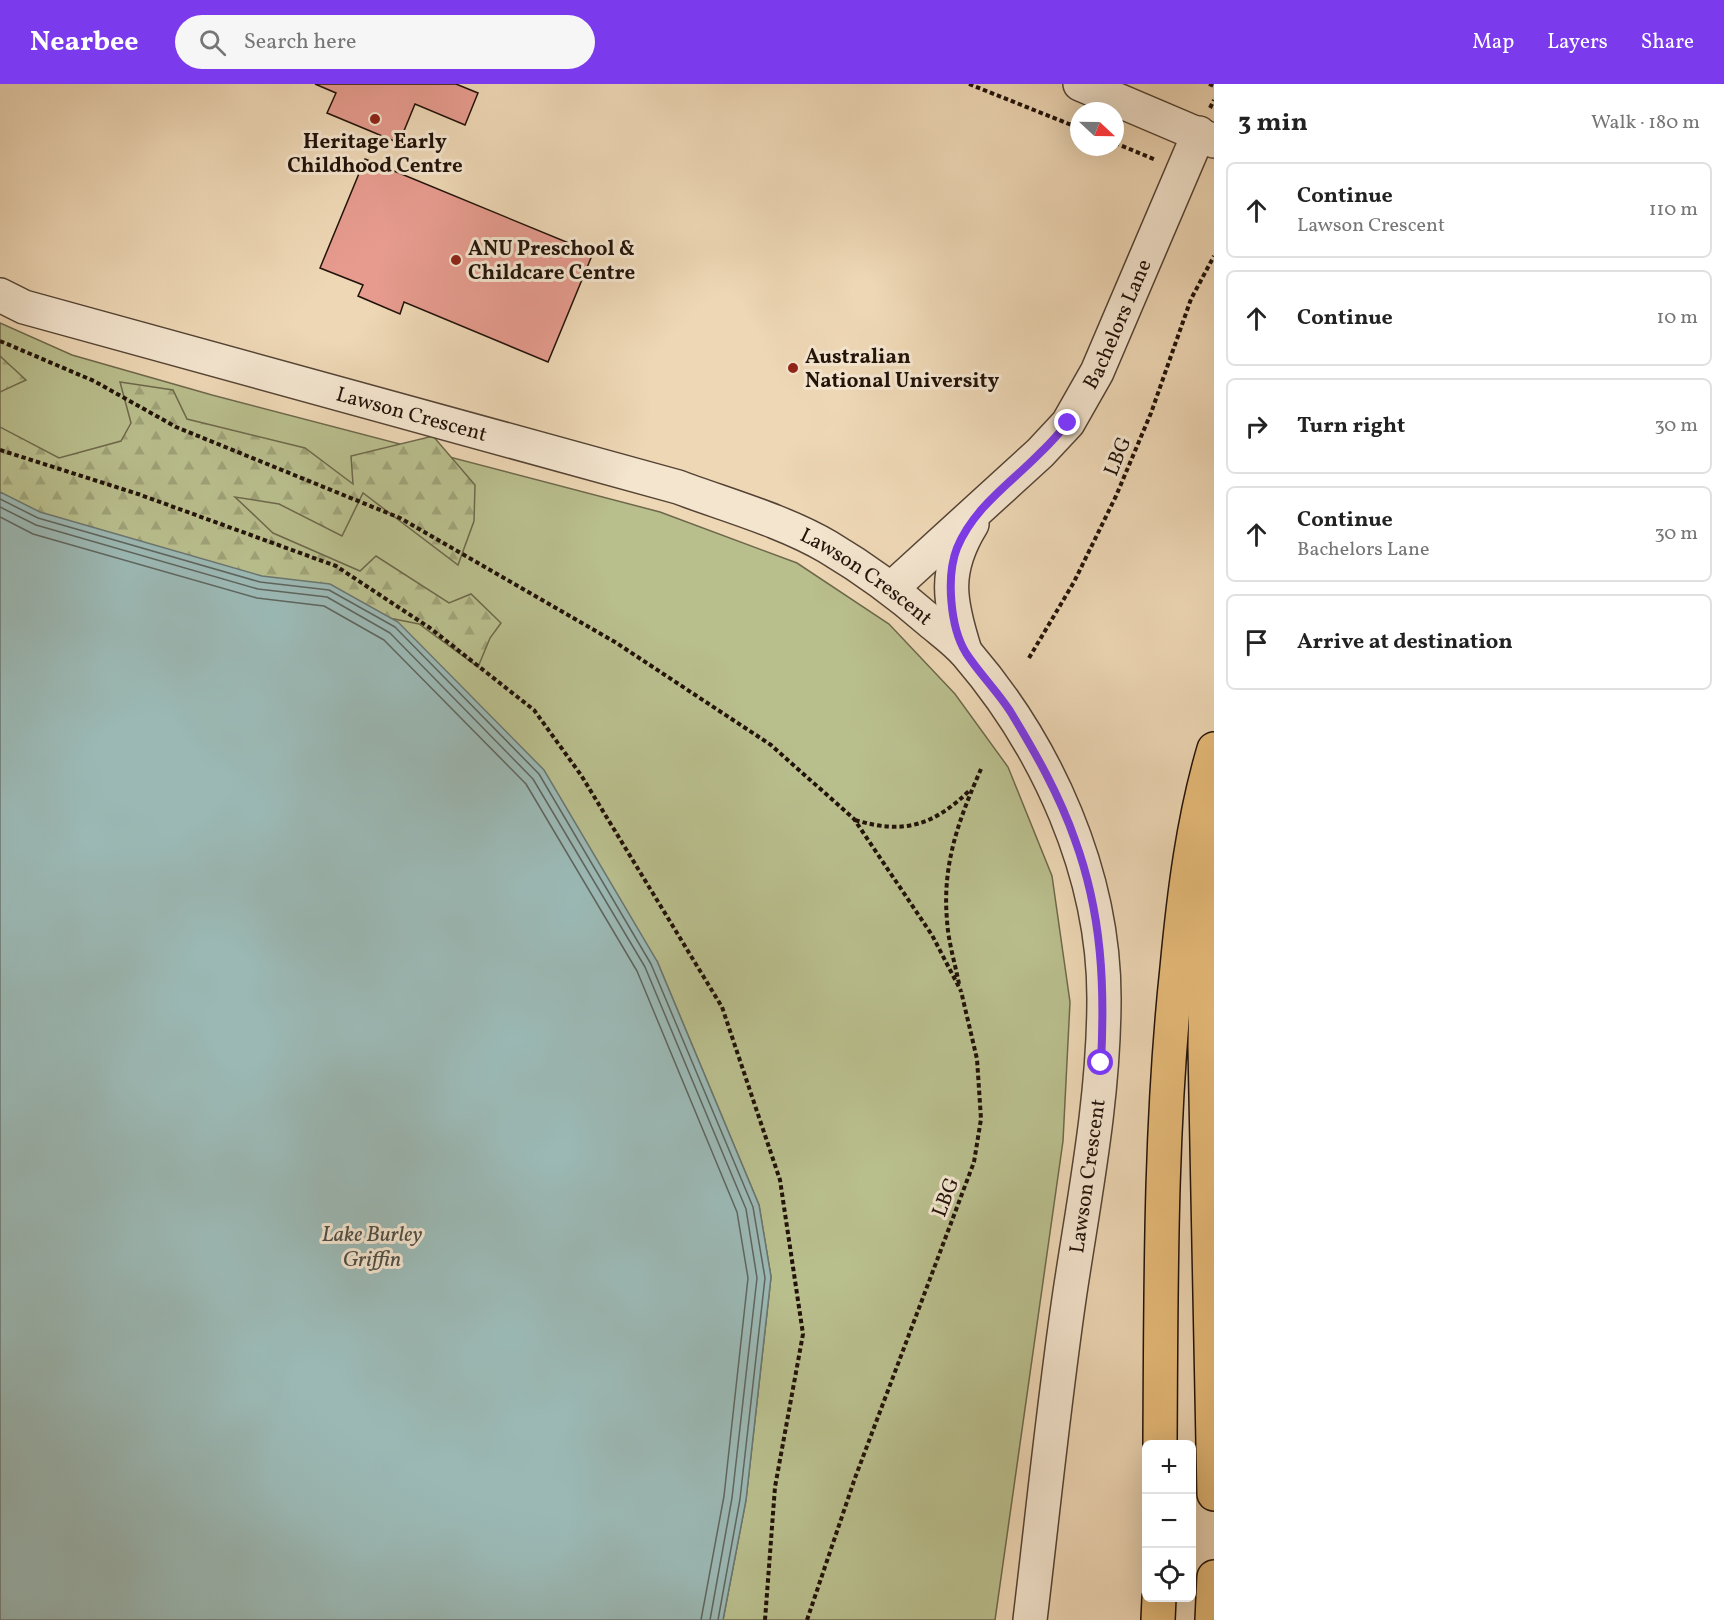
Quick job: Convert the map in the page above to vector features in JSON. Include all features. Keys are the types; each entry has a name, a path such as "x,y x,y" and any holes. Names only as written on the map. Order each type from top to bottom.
{"highway":[{"path":"1160,1440 1161,1216 1171,1022 1193,836 1214,749"},
{"path":"1214,834 1207,939 1204,1046 1214,1494"},
{"path":"1212,1620 1214,1577"},
{"path":"1158,1620 1159,1602"}],"street":[{"path":"1080,84 1207,137"},
{"name":"Bachelors Lane","path":"892,588 1041,453 1068,423 1097,372 1184,171 1207,137"},
{"name":"Lawson Crescent","path":"0,296 24,308 678,487 825,545 892,588 965,651 1008,708 1046,771 1076,841 1096,918 1104,995 1096,1138 1068,1307 1030,1620"},
{"path":"965,651 951,599 951,573 958,547 984,505"}],"path":[{"path":"969,84 1070,124"},
{"path":"1209,84 1214,86"},
{"path":"1124,147 1184,171"},
{"name":"LBG","path":"1029,658 1074,582 1116,496 1151,413 1191,299 1214,256"},
{"path":"0,341 94,381 176,427 400,518 615,642 771,745 854,819 932,935 961,991"},
{"path":"0,450 138,494 336,566 430,628 534,710 581,775 722,1007 780,1180 803,1334 775,1487 765,1620"},
{"name":"LBG","path":"807,1620 855,1478 974,1162 981,1119 977,1059 947,921 947,875 956,828 981,769"},
{"path":"854,819 906,828 930,821 950,810 973,787"}],"green space":[{"path":"0,323 72,355 212,395 660,512 797,563 889,624 955,694 1008,767 1052,876 1070,1002 1063,1141 995,1620 723,1620 746,1500 771,1277 759,1205 657,961 0,492"},
{"path":"0,356 26,380 0,392"},
{"path":"120,382 173,390 187,419 305,448 353,484 351,456 433,436 475,485 474,521 458,565 363,493 342,536 279,504 235,497 273,533 360,571 376,556 449,603 471,594 501,623 490,638 478,667 419,624 359,612 0,516 0,427 59,458 121,441 131,423"}],"water":[{"name":"Lake Burley Griffin","path":"0,492 40,512 262,576 330,584 398,622 544,770 657,961 759,1205 771,1277 746,1500 723,1620 0,1620"}],"building":[{"name":"Heritage Early Childhood Centre","path":"315,84 456,84 478,93 465,125 415,104 399,143 327,113 336,93"},
{"name":"ANU Preschool & Childcare Centre","path":"365,159 593,253 548,362 404,302 400,314 358,296 363,285 320,268"}],"place":[{"name":"Heritage Early Childhood Centre","path":"375,119"},
{"name":"ANU Preschool & Childcare Centre","path":"456,260"},
{"name":"Australian National University","path":"793,368"}],"route":[{"path":"1068,423 1041,453 984,505 958,547 951,573 951,599 965,651 1008,708 1046,771 1076,841 1096,918 1104,995 1101,1063"}]}
